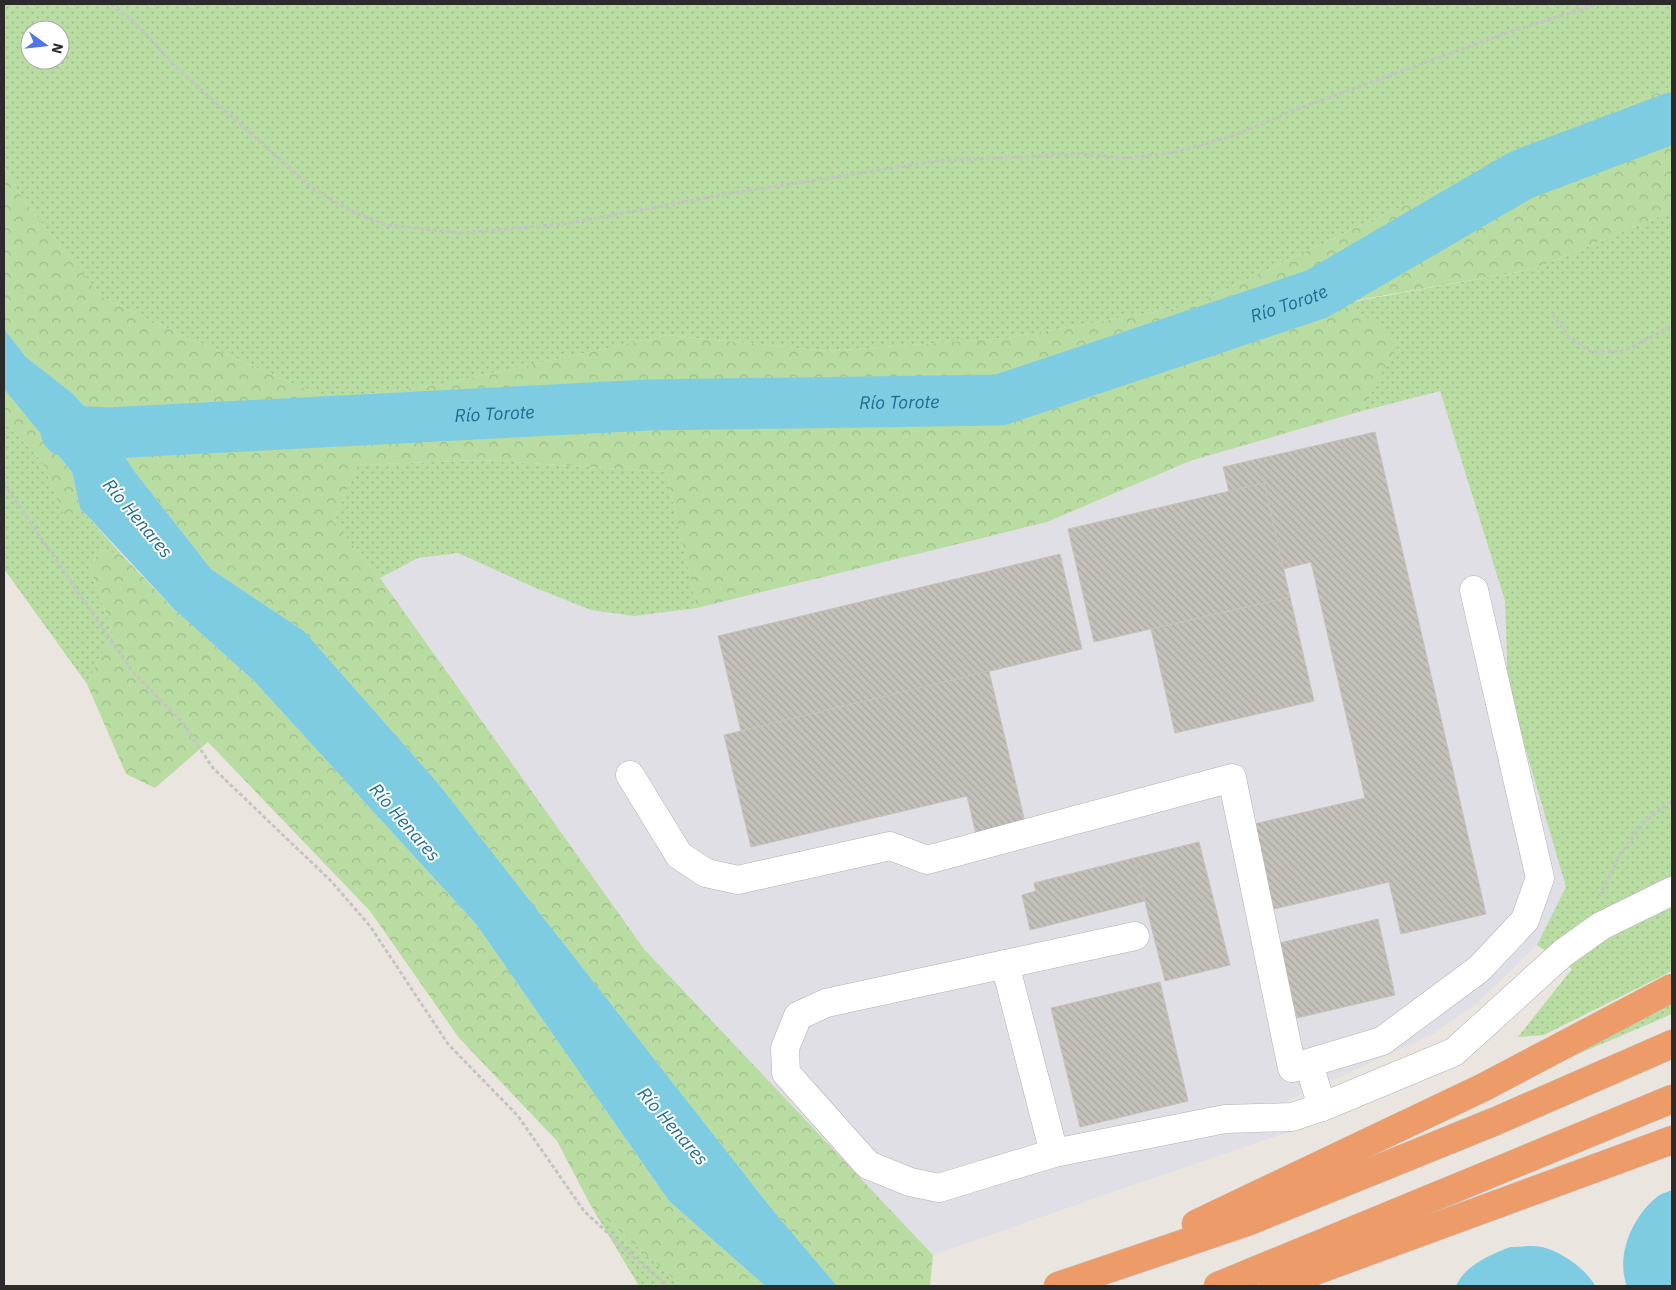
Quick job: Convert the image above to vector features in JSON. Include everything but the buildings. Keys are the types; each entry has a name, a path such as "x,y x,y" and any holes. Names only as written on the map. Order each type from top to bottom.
{"highway":[{"path":"1095,1272 1482,1088 1672,988"},
{"path":"1058,1286 1247,1222 1496,1121 1672,1044"},
{"path":"1218,1286 1672,1099"},
{"path":"1274,1286 1672,1140"}],"lane":[{"path":"630,775 679,855 706,873 738,880 890,846 927,860 1232,778 1292,1068 1382,1041 1479,969 1525,920 1540,878 1474,590"},
{"path":"1135,936 826,1003 798,1016 785,1048 786,1073 868,1165 910,1182 939,1188 1054,1153 1225,1119 1292,1117 1322,1107 1454,1052 1563,953 1601,926 1672,891"},
{"path":"1005,964 1054,1153"},
{"path":"1310,1064 1322,1107"}],"path":[{"path":"112,4 134,22 176,67 312,187 352,211 386,225 461,233 564,224 726,194 938,161 1077,154 1128,158 1177,152 1232,136 1300,108 1497,37 1598,4"},
{"path":"1552,314 1569,337 1591,352 1624,351 1672,326"},
{"path":"4,484 133,672 182,722 213,768 331,881 370,926 448,1044 518,1116 584,1211 642,1265 669,1286"},
{"path":"1601,926 1597,911 1600,893 1621,853 1645,821 1672,801"}],"shaded area":[{"path":"1440,391 1505,601 1508,689 1566,887 1537,945 1476,1004 1433,1034 1287,1101 1295,1130 933,1255 644,949 380,578 418,558 459,553 538,589 634,616 697,608 1047,522 1190,461 1362,411"}],"green space":[{"path":"4,4 1672,4 1672,86 1557,139 1365,223 1194,305 1006,338 827,351 667,335 438,385 328,399 195,341 102,297 24,201 4,166"},
{"path":"1672,86 1672,211 1534,269 1346,302 1399,341 1362,411 1190,461 1047,522 697,608 666,472 483,460 358,465 333,521 380,578 644,949 933,1255 930,1286 837,1286 771,1208 437,782 304,631 211,569 135,472 109,433 72,393 26,357 4,329 4,166 24,201 102,297 195,341 328,399 438,385 667,335 827,351 1006,338 1194,305 1365,223 1557,139"},
{"path":"1672,211 1672,971 1544,1035 1518,1037 1572,969 1537,945 1566,887 1508,689 1505,601 1440,391 1362,411 1398,341 1345,303 1534,269"},
{"path":"4,389 72,472 80,508 66,521 42,461 4,422"},
{"path":"4,422 42,461 66,520 80,508 122,555 102,550 89,566 113,632 87,684 4,569"},
{"path":"483,460 666,472 697,608 634,616 591,610 538,589 458,553 418,558 380,578 333,521 358,465"},
{"path":"102,550 122,555 175,610 253,680 476,924 669,1201 765,1286 682,1286 591,1206 557,1141 459,1038 370,911 208,742 155,788 126,774 87,684 113,632 89,566"},
{"path":"1672,1004 1672,1014 1550,1066"},
{"path":"591,1206 682,1286 639,1286"}],"water":[{"name":"Río Henares","path":"4,329 26,357 72,393 109,433 135,472 211,569 304,631 437,782 771,1208 837,1286 765,1286 669,1201 476,924 253,680 175,610 80,508 72,472 4,389"},
{"path":"1672,1190 1672,1286 1627,1286 1623,1262 1625,1249 1634,1225 1649,1204 1660,1195"},
{"path":"1538,1246 1557,1252 1586,1273 1595,1286 1456,1286 1465,1272 1486,1257 1510,1247"}],"waterway":[{"name":"Río Torote","path":"66,431 109,433 649,405 1000,400 1317,294 1521,175 1672,118"}]}
